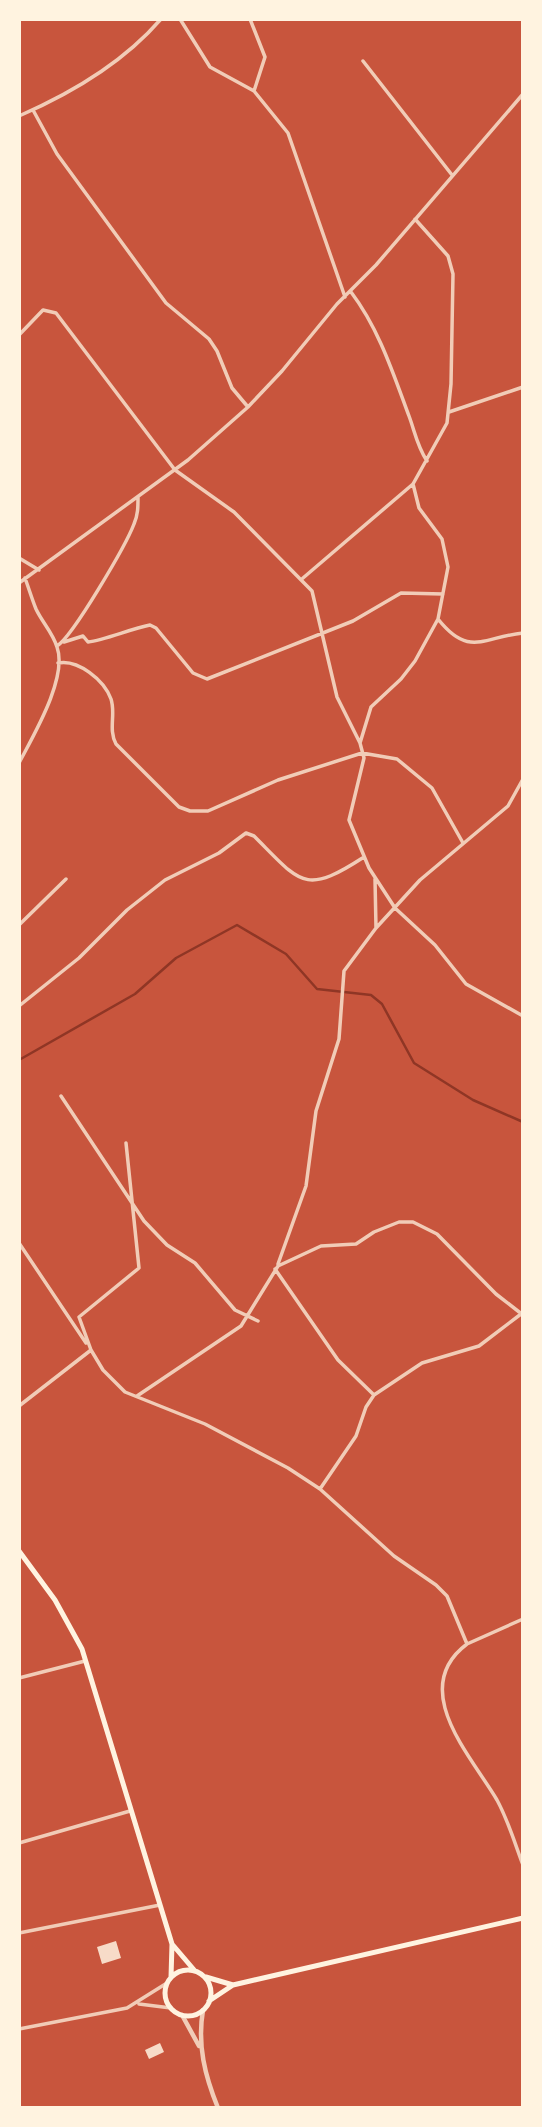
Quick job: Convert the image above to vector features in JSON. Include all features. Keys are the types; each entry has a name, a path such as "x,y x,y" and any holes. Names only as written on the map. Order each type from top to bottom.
{"main road":[{"path":"19,1551 55,1600 87,1661 172,1944 171,1977"},
{"path":"195,1971 181,1970 167,1983 165,1996 171,2008 182,2015 203,2010 209,2001 233,1985 523,1918"},
{"path":"172,1944 195,1971 205,1977 233,1985"},
{"path":"205,1977 211,1988 209,2001"}],"street":[{"path":"19,116 118,61 161,19"},
{"path":"180,19 210,68 254,91 278,118 296,151 345,297"},
{"path":"250,19 265,57 254,91"},
{"path":"363,61 452,175"},
{"path":"19,583 175,470 248,407 522,97"},
{"path":"33,110 57,154 166,303 209,339 217,351 232,388 248,407"},
{"path":"303,578 414,484 442,435 449,412 453,274 448,256 415,219"},
{"path":"351,291 371,320 408,414 416,442 427,461"},
{"path":"19,335 43,310 56,313 175,470 234,512 303,578 312,591 324,632 337,697 360,743 360,779 349,820 375,879 395,908 435,945 466,984 523,1016"},
{"path":"449,412 523,387"},
{"path":"360,743 371,707 401,679 415,661 438,619 449,579 442,539 419,508 414,484"},
{"path":"64,642 129,535 138,511 138,497"},
{"path":"19,558 39,570"},
{"path":"19,763 34,739 58,663 57,646 36,608 25,578"},
{"path":"57,646 83,636 88,642 99,641 106,635 150,625 156,628 193,673 207,679 362,616 401,593 443,594"},
{"path":"438,619 452,635 465,642 482,643 523,633"},
{"path":"58,663 69,662 81,666 103,688 111,699 112,732 116,744 165,796 190,811 208,811 278,780 362,753 397,759 432,788 463,843"},
{"path":"137,1396 226,1338 248,1318 276,1267 306,1186 316,1111 339,1039 342,977 348,964 376,928 420,880 508,806 523,779"},
{"path":"19,1006 79,958 127,910 165,880 219,853 246,833 254,836 293,874 307,880 330,879 364,857"},
{"path":"19,925 66,879"},
{"path":"375,879 376,928"},
{"path":"61,1096 144,1221 167,1245 195,1263 235,1310 258,1321"},
{"path":"91,1350 79,1317 139,1268 126,1143"},
{"path":"276,1267 321,1246 348,1246 387,1226 413,1222 437,1234 496,1294 522,1314 479,1346 422,1363 374,1395 366,1406 356,1436 320,1489"},
{"path":"19,1243 114,1384 205,1424 288,1468 320,1489 388,1551 447,1596 467,1644"},
{"path":"276,1267 338,1360 374,1395"},
{"path":"19,1406 91,1350"},
{"path":"523,1613 522,1619 467,1644 454,1654 444,1677 448,1718 464,1754 498,1802 523,1866"},
{"path":"19,1678 87,1661"},
{"path":"19,1843 130,1811"},
{"path":"19,1933 160,1905"},
{"path":"136,2004 167,1983"},
{"path":"19,2029 136,2004 171,2008"},
{"path":"203,2010 199,2030 201,2050 207,2080 218,2108"},
{"path":"182,2015 201,2050"}],"building":[{"path":"116,1941 121,1958 102,1964 97,1947"},
{"path":"160,2043 164,2052 149,2059 145,2050"}],"waterway":[{"path":"19,1060 135,994 176,958 237,925 286,954 317,989 371,995 382,1004 414,1063 473,1100 523,1122"}]}
